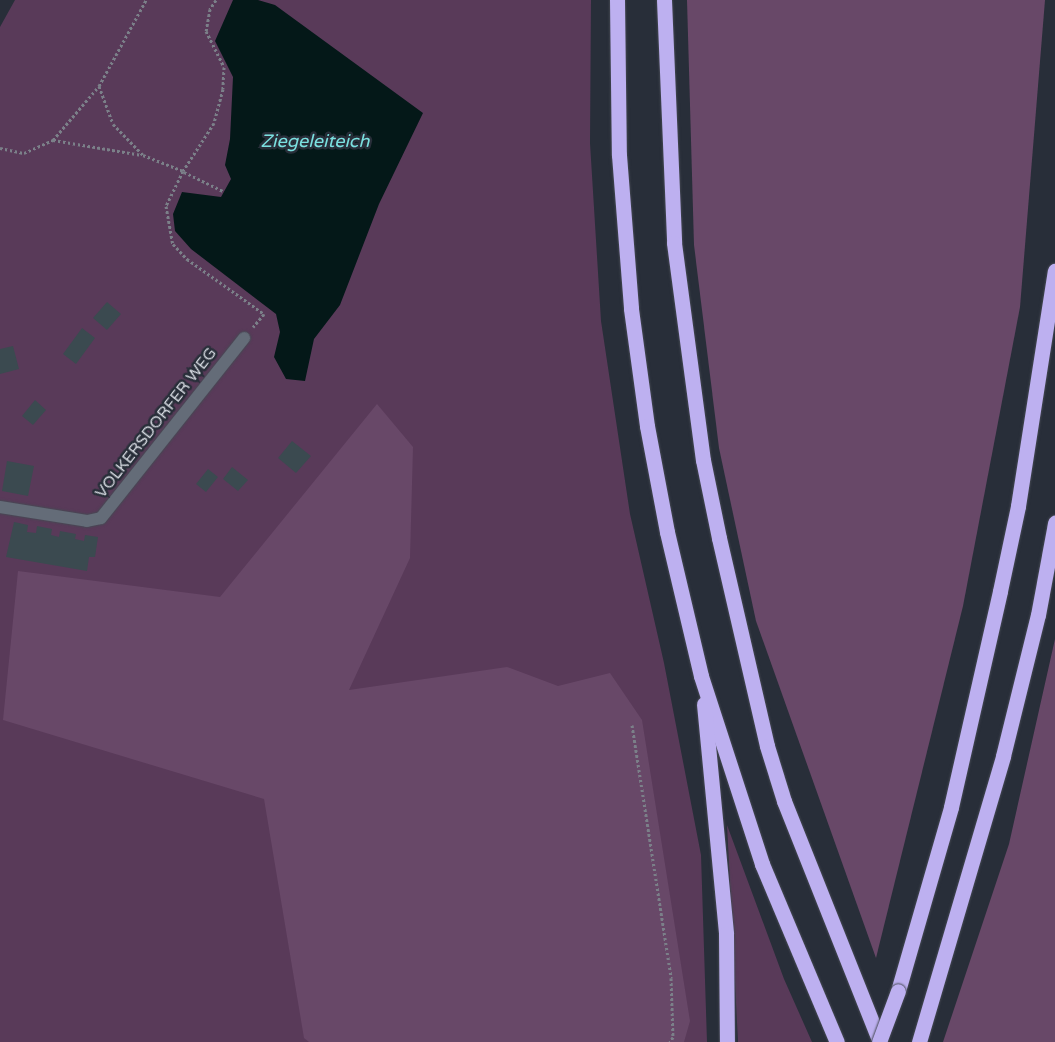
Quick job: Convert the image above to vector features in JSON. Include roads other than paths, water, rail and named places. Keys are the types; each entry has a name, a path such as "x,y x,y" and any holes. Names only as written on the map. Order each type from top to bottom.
{"highway":[{"path":"617,0 618,155 631,308 647,426 667,532 701,676 762,864 837,1042"},
{"path":"664,0 674,243 703,460 718,538 767,746 784,801 880,1042"},
{"path":"880,1042 898,991 951,807 1000,591 1019,497 1055,271"},
{"path":"920,1040 1004,756 1038,615 1055,523"},
{"path":"701,676 726,934 727,1042"}],"lane":[{"name":"VOLKERSDORFER WEG","path":"0,507 87,521 101,518 244,338"}],"water":[{"name":"Ziegeleiteich","path":"233,0 258,0 275,5 423,113 379,204 340,305 314,339 305,381 286,379 274,357 280,332 276,314 191,249 175,231 173,214 182,192 221,197 231,179 225,165 230,139 233,77 215,41"}]}
